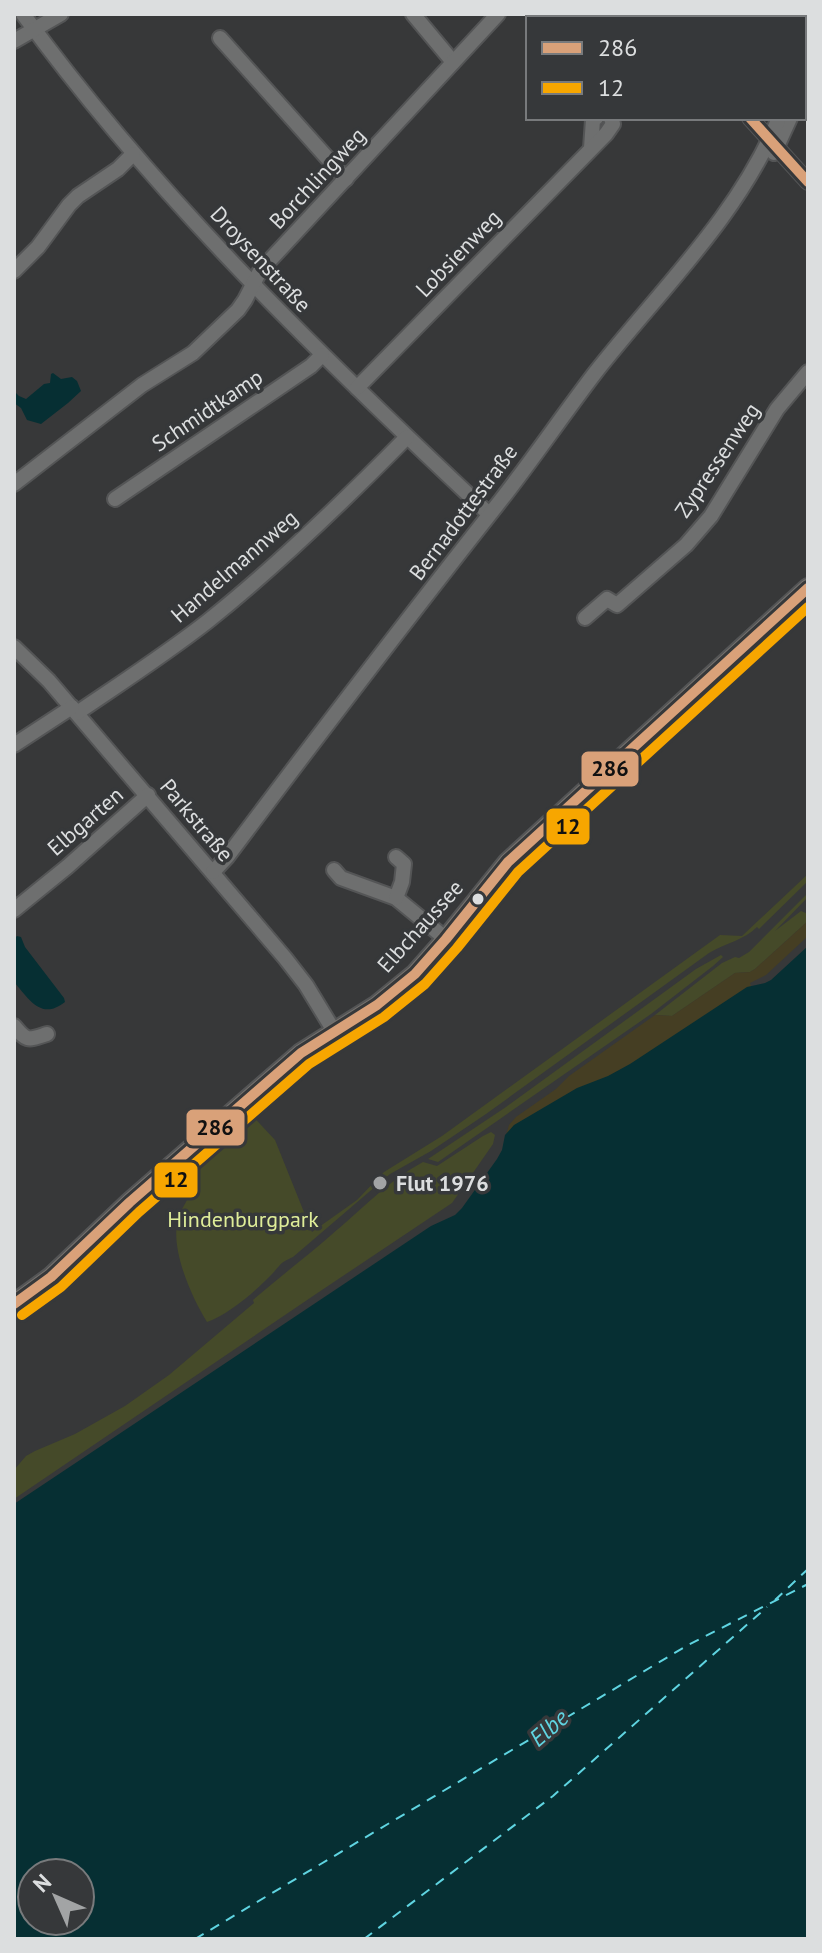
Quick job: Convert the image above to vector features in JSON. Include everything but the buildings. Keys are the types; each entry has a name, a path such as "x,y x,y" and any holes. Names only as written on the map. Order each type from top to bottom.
{"main road":[{"name":"Elbchaussee","path":"14,1304 51,1277 130,1202 301,1053 367,1012 415,974 516,854 808,588"}],"street":[{"name":"Droysenstraße","path":"23,14 133,154 252,284 489,514"},
{"path":"14,41 61,14"},
{"path":"413,14 453,62"},
{"name":"Borchlingweg","path":"14,484 142,385 193,353 238,310 260,271 498,14"},
{"path":"220,38 346,179"},
{"path":"591,148 593,120"},
{"name":"Lobsienweg","path":"357,388 606,134 613,124 612,120"},
{"path":"752,120 808,182"},
{"name":"Bernadottestraße","path":"774,144 779,120"},
{"name":"Bernadottestraße","path":"213,872 596,372 703,244 749,179 763,168 789,120"},
{"path":"14,271 38,247 78,196 118,169 133,154"},
{"name":"Schmidtkamp","path":"115,499 311,366 322,355"},
{"name":"Zypressenweg","path":"585,618 607,599 617,605 686,545 711,516 777,409 808,372"},
{"name":"Handelmannweg","path":"14,745 149,664 206,622 369,476 407,437"},
{"name":"Parkstraße","path":"14,647 49,681 298,973 334,1031"},
{"name":"Elbgarten","path":"14,910 148,795"},
{"path":"396,857 404,864 404,873 396,898"},
{"path":"334,870 341,878 396,898 446,939"},
{"path":"14,1026 23,1038 47,1034"}],"green space":[{"name":"Hindenburgpark","path":"808,874 808,881 759,929 757,927 741,938 709,953 486,1114 390,1174 242,1301 207,1322 195,1301 177,1248 178,1221 187,1200 170,1182 249,1112 275,1140 312,1232 357,1200 384,1172 442,1136 720,935 742,936"},
{"path":"808,893 808,897 775,931 801,911 808,914 808,921 755,969 735,973 672,1016 655,1015 722,963 749,952"},
{"path":"721,955 723,957 713,966 651,1014 438,1162 428,1159 506,1107 696,969"},
{"path":"491,1132 495,1135 493,1144 452,1203 14,1499 14,1470 26,1456 75,1434 125,1406 169,1375 398,1178 423,1162 437,1166"}],"sand":[{"path":"808,921 808,936 766,975 750,983 751,986 760,990 808,963 506,1135 516,1117 655,1015 672,1016 735,973 755,969"}],"water":[{"path":"53,373 61,379 72,377 81,391 41,424 27,420 21,408 14,403 14,391 26,399 44,384 50,383"},
{"path":"21,937 65,1002 57,1007 42,1009 30,1001 14,982 14,939"},
{"name":"Elbe","path":"808,946 808,1939 14,1939 14,1504 431,1226 455,1215 497,1159 505,1135 514,1125 577,1088 630,1064 747,987 765,983"}],"ferry route":[{"path":"775,1600 808,1569"},
{"path":"195,1939 688,1645 808,1584"},
{"path":"364,1939 553,1796 767,1607"}],"transit line":[{"name":"286","path":"752,120 808,182"},
{"name":"286","path":"14,1304 51,1277 130,1202 301,1053 377,1005 415,974 508,862 808,588"},
{"name":"12","path":"22,1315 61,1287 139,1212 309,1064 384,1017 425,984 518,872 808,607"}],"place":[{"name":"Flut 1976","path":"380,1183"}]}
